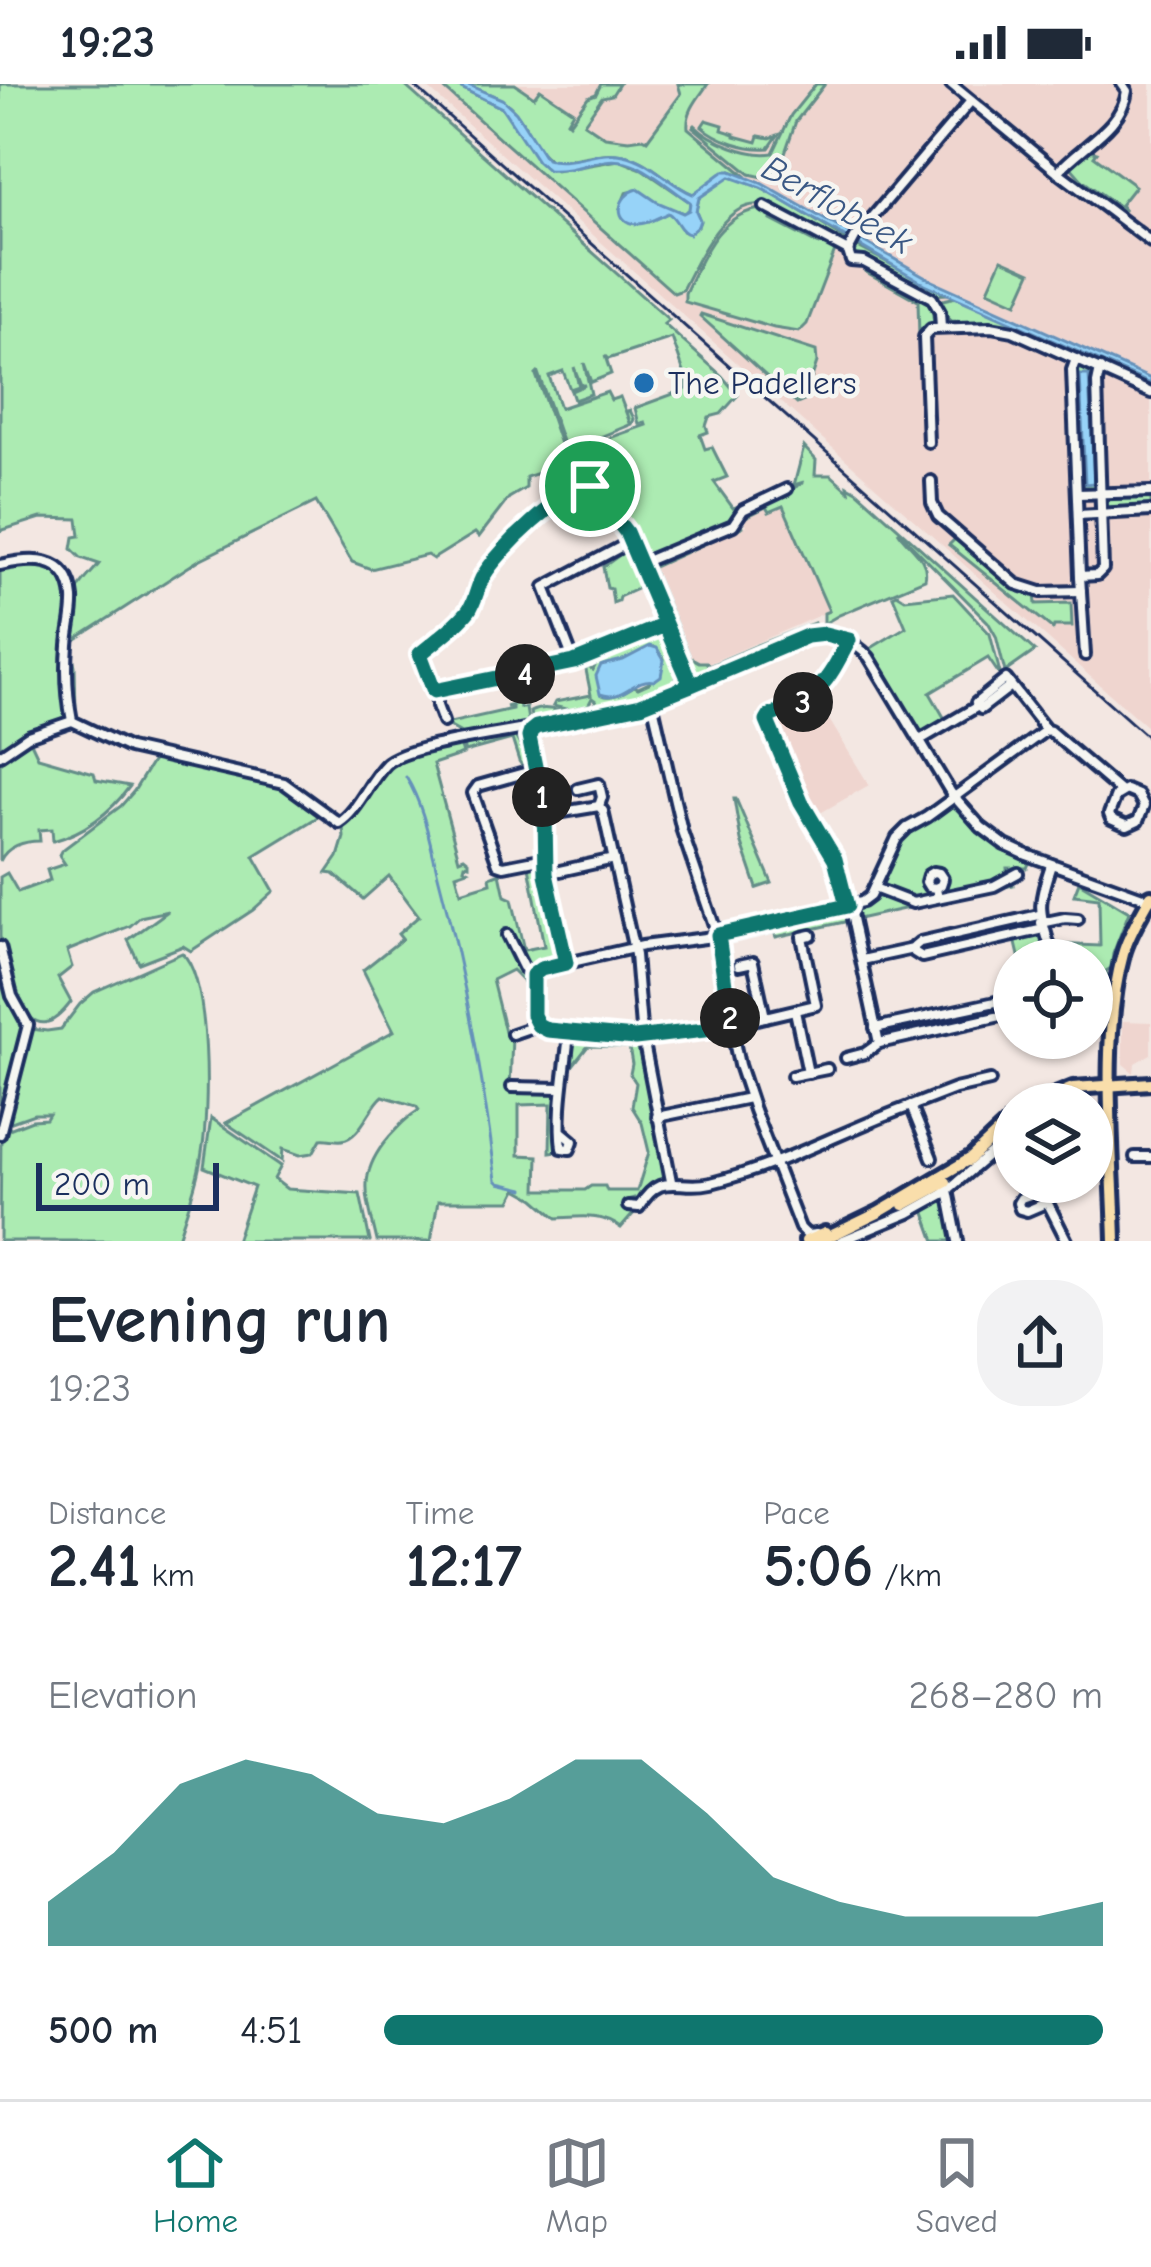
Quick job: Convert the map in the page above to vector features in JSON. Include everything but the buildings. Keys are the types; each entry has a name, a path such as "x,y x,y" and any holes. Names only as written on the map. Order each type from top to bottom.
{"main road":[{"path":"1111,1083 1120,970 1127,943 1150,899"},
{"path":"1113,1083 1151,1083"},
{"path":"820,1241 878,1214 968,1160 993,1137"},
{"path":"1113,1188 1114,1241"},
{"path":"806,1241 837,1236 851,1225"}],"street":[{"path":"951,84 1151,242"},
{"path":"1058,172 1073,154 1096,140 1125,102 1127,91 1122,84"},
{"path":"941,328 940,312 932,298 864,262 851,262 851,245 971,101"},
{"path":"765,207 851,245"},
{"path":"928,442 927,331 1006,329 1151,392"},
{"path":"1076,359 1072,370 1085,656"},
{"path":"1080,576 1102,571 1100,369"},
{"path":"931,482 938,516 1009,580 1041,592 1081,591"},
{"path":"665,625 574,662 437,692 420,654 466,614 487,571 543,512 582,486 590,486 622,526 630,542 691,685"},
{"path":"639,565 733,524 743,510 787,489"},
{"path":"1077,494 1151,492"},
{"path":"1078,515 1151,512"},
{"path":"574,662 545,587 630,542"},
{"path":"0,565 38,559 61,571 70,584 67,684 72,721"},
{"path":"566,963 546,874 545,815 531,731 652,701 807,636 825,634 849,640 869,657 954,797 998,840 1052,865 1150,899"},
{"path":"849,640 823,687 767,721 801,802 835,859 879,1043"},
{"path":"920,740 978,706 1006,679 1046,730 1120,792"},
{"path":"437,692 436,706 443,722"},
{"path":"652,701 682,831 718,935 731,1026 749,1098 800,1228 809,1236 837,1236 909,1213 948,1190 993,1151"},
{"path":"0,755 28,736 72,721 128,748 275,780 339,823 394,758 531,731"},
{"path":"533,975 566,963 718,935 866,900 900,835 1046,730"},
{"path":"535,770 478,786 473,793 497,864 545,858"},
{"path":"578,789 599,784 599,806 634,948 642,1037 671,1181"},
{"path":"1120,792 1138,795 1143,804 1139,819 1129,825 1110,817 1120,792"},
{"path":"545,815 599,806"},
{"path":"546,874 614,859"},
{"path":"1047,939 1042,892 1052,865"},
{"path":"874,888 907,903 937,893 994,886 1018,873"},
{"path":"861,960 917,945 1065,918 1078,920"},
{"path":"917,945 915,954 922,957 1042,923"},
{"path":"507,934 523,967 533,975"},
{"path":"533,975 533,1015 548,1030 642,1037 731,1026 816,1005 802,937 811,935"},
{"path":"0,947 12,997 28,1025 0,1134"},
{"path":"739,965 754,962 766,1017"},
{"path":"875,1028 993,1003"},
{"path":"795,1011 808,1073"},
{"path":"846,1058 879,1043 993,1018"},
{"path":"512,1034 538,1025"},
{"path":"560,1131 569,1032"},
{"path":"791,1076 827,1069"},
{"path":"628,1206 639,1207 652,1189 671,1181 710,1183 956,1089 990,1081"},
{"path":"512,1087 562,1088"},
{"path":"657,1117 749,1098"},
{"path":"911,1106 932,1158"},
{"path":"1135,1157 1151,1157"},
{"path":"948,1190 958,1241"},
{"path":"1048,1203 1067,1241"}],"shaded area":[{"path":"423,84 1151,84 1151,717 1147,727"},
{"path":"783,506 829,611 708,664 690,657 652,568 739,530 747,525 744,517"},
{"path":"819,703 869,785 815,816 774,726"},
{"path":"1123,1021 1151,1022 1151,1054 1135,1063 1134,1073 1123,1064"}],"green space":[{"path":"0,84 403,84 669,320 664,324 738,395 721,414 709,417 708,432 700,435 705,449 712,447 727,477 714,482 733,508 753,504 739,509 732,522 643,558 600,494 606,479 595,446 646,425 639,424 635,408 687,389 672,338 608,359 605,356 611,374 591,382 584,363 591,394 574,400 571,391 585,385 574,367 579,386 570,389 563,371 549,376 560,408 607,392 611,400 620,397 630,423 627,411 634,419 632,424 591,441 601,478 596,485 582,483 570,464 538,373 567,464 526,477 526,488 509,498 479,537 475,533 433,559 427,555 371,569 352,562 316,502 199,560 70,643 76,715 69,656 72,608 79,587 99,564 72,549 74,537 80,536 78,519 41,518 0,531"},
{"path":"439,84 453,84 502,108 556,171 619,160 642,169 690,202 683,213 639,192 626,193 620,208 648,222 668,213 684,232 698,226 699,198 730,177 771,194 849,241 844,246 784,213 751,205 725,221 682,290 674,293"},
{"path":"466,84 515,84 534,97 540,89 573,111 569,123 601,84 619,84 612,95 602,97 584,123 605,137 647,140 681,94 678,84 708,84 691,110 688,128 747,177 731,171 693,194 629,156 601,154 552,161 512,108"},
{"path":"816,84 825,84 796,121 779,170 767,178 750,174 693,127 731,147 773,153 791,115"},
{"path":"706,120 757,142 759,136 778,135 769,148 743,146 708,131 702,126"},
{"path":"1087,149 1097,152 1094,156 1135,186 1120,205 1125,211 1069,165"},
{"path":"760,209 773,214 771,220 819,245 823,241 835,251 807,324 799,332 685,302 685,293 713,240 733,220"},
{"path":"854,245 948,294 929,295 856,254"},
{"path":"1002,259 1031,272 1017,303 988,290"},
{"path":"869,269 932,306 934,324 922,328 919,338 918,301 866,272"},
{"path":"956,297 1151,384 1151,389 1009,326 951,321 938,301"},
{"path":"701,314 816,351 804,401 797,404"},
{"path":"1081,366 1095,375 1098,486 1084,490 1075,376"},
{"path":"804,447 816,460 815,475 831,475 849,491 848,486 857,491 1035,651 1005,672 988,622 898,531 921,559 925,579 839,615 827,622 824,631 824,613 829,611 783,506 769,512 766,507 740,520 753,508 804,482 794,485"},
{"path":"1151,494 1151,509 1105,508 1107,496"},
{"path":"744,526 652,568 690,657 709,666 755,646 758,650 757,645 814,623 816,629 694,678 646,567"},
{"path":"956,538 1004,580 1035,594 1036,604 1071,603 1072,626 1053,629 949,545"},
{"path":"625,551 636,566 641,587 613,603 603,567"},
{"path":"29,563 54,571 68,592 64,675 70,720 21,737 0,750 0,568"},
{"path":"953,594 990,634 1001,677 988,658 930,693 945,719 920,733 868,650 906,627 893,596 905,599"},
{"path":"657,631 646,640 667,635 684,675 677,674 676,680 685,678 681,686 645,701 532,721 530,712 536,710 573,712 591,709 596,701 592,698 588,706 570,710 553,706 591,695 585,665 593,670 600,655","holes":["654,647 664,659 649,683 602,695 619,662"]},
{"path":"515,680 529,727 462,740 461,733 445,724 512,709 506,707 513,705 509,681"},
{"path":"527,731 526,736 516,738 527,765 523,767 512,739 465,752 462,744"},
{"path":"29,738 38,757 94,773 96,780 130,786 86,826 53,841 52,829 39,830 40,841 17,845 0,861 0,760"},
{"path":"460,744 463,754 433,764 459,859 469,861 464,868 468,870 456,874 461,892 491,883 490,877 500,873 505,896 512,899 524,950 544,946 528,861 538,860 561,960 530,970 507,933 504,937 526,975 525,983 512,970 492,980 505,1032 512,1036 510,1089 559,1092 559,1151 550,1152 551,1104 519,1105 519,1155 538,1156 537,1190 605,1186 607,1191 637,1191 649,1152 642,1123 632,1107 636,1083 630,1074 629,1047 588,1046 570,1069 575,1039 641,1043 667,1182 640,1203 627,1200 624,1209 634,1213 621,1228 598,1218 557,1218 517,1189 511,1201 438,1201 431,1241 377,1241 368,1175 379,1151 419,1110 416,1106 383,1096 348,1138 321,1139 313,1153 300,1155 283,1149 282,1161 226,1123 394,1031 363,970 402,939 398,934 419,916 389,876 363,899 327,873 338,857 343,828 387,765 403,755"},
{"path":"155,757 281,785 321,815 254,856 274,891 253,910 191,951 183,946 139,963 128,940 168,911 140,917 130,926 67,951 72,967 58,978 71,1002 51,1021 32,1019 19,1003 0,937 0,877 7,873 18,892 50,880 47,870 65,864 61,851 121,806"},
{"path":"734,799 772,883 757,888 741,841"},
{"path":"949,806 1001,846 1000,850 1030,861 1027,868 1007,868 1013,885 776,937 774,932 723,943 728,935 869,904 905,835"},
{"path":"1079,882 1129,912 1113,954 1113,939 1100,939 1099,898 1074,895"},
{"path":"1036,920 1035,929 923,954 917,947"},
{"path":"182,953 191,967 203,1017 206,1108 195,1186 177,1241 0,1241 1,1132 46,1119 49,1114 3,1125 31,1029 61,1029 94,992"},
{"path":"0,967 11,1006 25,1029 0,1117"},
{"path":"993,1005 993,1015 883,1039 882,1030"},
{"path":"211,1118 281,1166 274,1179 287,1189 360,1194 370,1241 236,1241 254,1187 204,1167"},
{"path":"946,1196 955,1241 935,1241 924,1210"}],"water":[{"path":"453,84 466,84 502,99 516,112 546,159 624,155 693,194 724,171 731,171 761,183 933,281 1151,379 1151,384 925,284 761,188 730,177 699,198 700,220 689,234 668,213 644,223 629,222 620,208 625,197 638,189 683,213 690,202 650,173 617,160 547,170 502,108"},
{"path":"1080,375 1089,375 1094,483 1085,484"},
{"path":"650,646 664,660 661,676 616,695 600,694 596,676 601,665"}],"waterway":[{"path":"406,777 426,825 457,951 496,1180 524,1189"}],"railway":[{"path":"412,84 1151,740"}],"place":[{"name":"The Padellers","path":"644,383"}],"route":[{"path":"590,486 582,486 543,512 487,571 466,614 420,654 434,691 574,662 665,625 691,685 807,636 825,634 849,640 823,687 767,721 801,802 835,859 847,906 718,935 731,1027 635,1038 548,1030 533,1015 533,975 566,963 546,874 545,815 531,731 641,705 691,685 626,532 590,486"}],"water label":[{"name":"Berflobeek","path":"837,205"}]}
